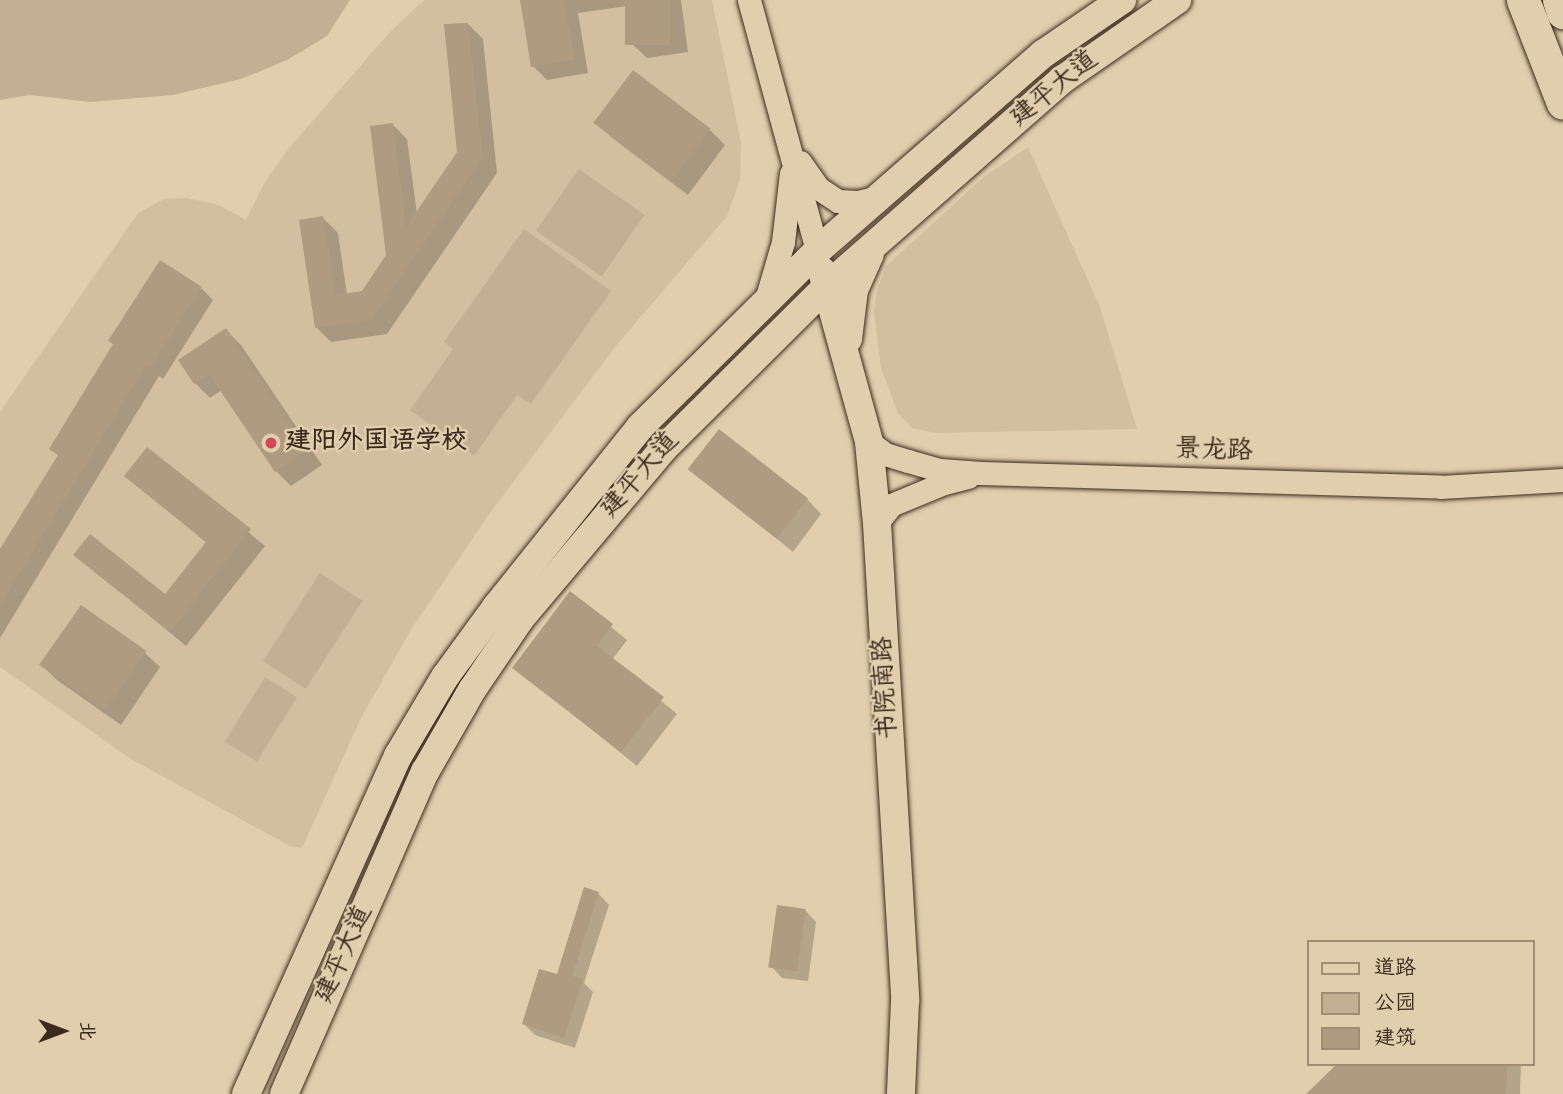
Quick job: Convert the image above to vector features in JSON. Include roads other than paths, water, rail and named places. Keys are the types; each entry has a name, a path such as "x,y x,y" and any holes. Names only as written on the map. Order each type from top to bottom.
{"highway":[{"path":"1523,0 1563,103"},
{"path":"1559,0 1563,12"}],"main road":[{"name":"建平大道","path":"246,1094 398,756 445,677 496,607 639,427 817,251 1043,54 1122,0"},
{"name":"建平大道","path":"284,1094 425,772 472,690 520,619 663,449 826,287 1063,79 1177,0"},
{"path":"847,362 854,290 878,242"},
{"name":"书院南路","path":"817,251 869,442 877,523 905,1001 901,1094"},
{"path":"773,340 802,323 819,325 837,344 847,362"},
{"path":"905,1001 912,1094"}],"street":[{"path":"749,0 792,149 817,251"},
{"path":"792,149 805,171 827,196 838,201 858,202 880,197"},
{"path":"765,303 783,242 792,149"},
{"name":"景龙路","path":"869,442 885,454 940,470 981,473 1440,487 1563,480"},
{"path":"877,523 891,505 944,483 981,473"},
{"path":"1440,487 1563,494"}],"place":[{"name":"建阳外国语学校","path":"271,443"}]}
